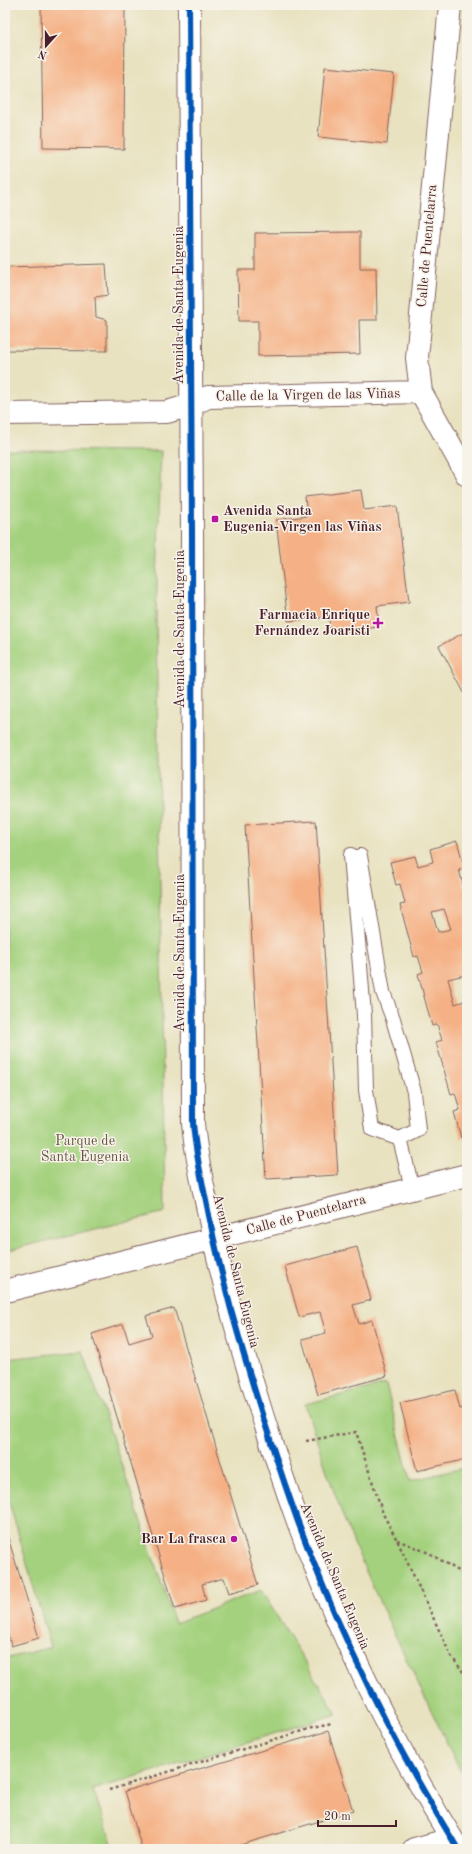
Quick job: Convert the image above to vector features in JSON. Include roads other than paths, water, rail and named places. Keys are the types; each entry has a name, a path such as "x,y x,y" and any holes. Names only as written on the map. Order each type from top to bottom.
{"street":[{"name":"Avenida de Santa Eugenia","path":"189,5 192,1123 194,1146 213,1240 233,1317 262,1416 298,1522 331,1604 368,1685 404,1757 455,1844"},
{"name":"Calle de Puentelarra","path":"450,5 417,358 421,392 467,475"},
{"name":"Calle de la Virgen de las Viñas","path":"5,414 167,412 191,405 208,397 421,392"},
{"name":"Calle de Puentelarra","path":"5,1291 467,1175"},
{"path":"414,1849 455,1844"}],"lane":[{"path":"356,855 383,992 394,1019 414,1092 418,1130 400,1139 372,1129 366,1090 356,855"},
{"path":"400,1139 412,1188"}],"place":[{"name":"Avenida Santa Eugenia-Virgen las Viñas","path":"215,519"},
{"name":"Farmacia Enrique Fernández Joaristi","path":"378,623"},
{"name":"Bar La frasca","path":"234,1539"}],"park label":[{"name":"Parque de Santa Eugenia","path":"85,1150"}]}
